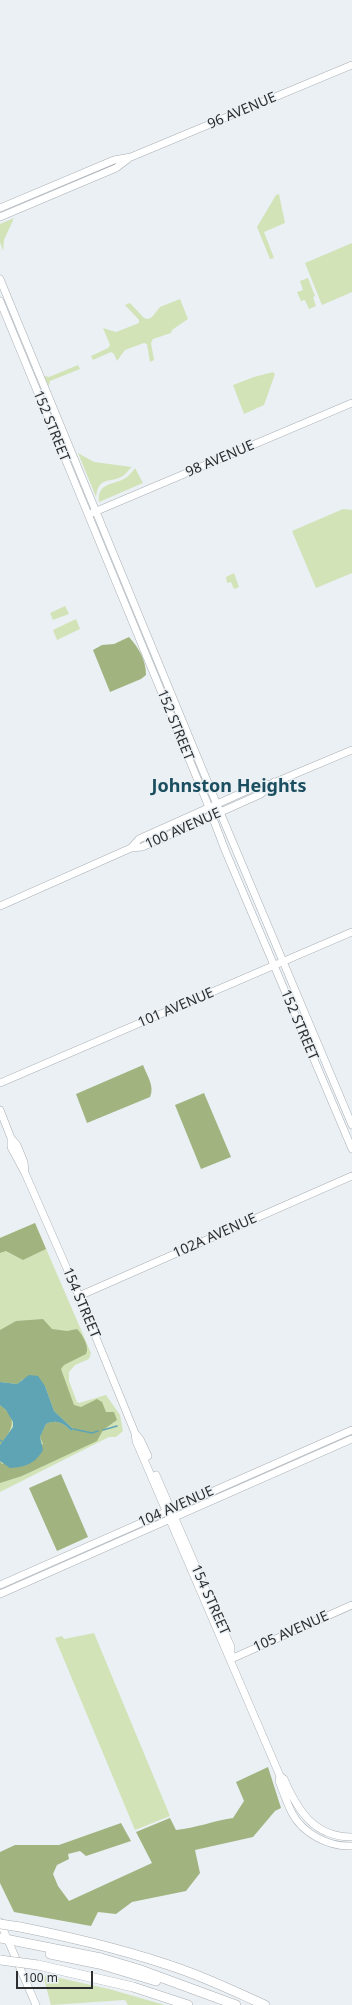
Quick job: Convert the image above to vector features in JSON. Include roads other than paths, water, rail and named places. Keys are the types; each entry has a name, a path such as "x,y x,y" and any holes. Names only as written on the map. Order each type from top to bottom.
{"highway":[{"path":"0,1923 70,1937 141,1956 190,1973 265,2005"},
{"path":"4,1942 99,1964 176,1987 221,2005"},
{"path":"4,1942 101,1958 138,1969 236,2005"},
{"path":"0,1960 38,1966 133,1987 188,2005"}],"main road":[{"name":"96 AVENUE","path":"0,208 114,160 131,157 352,65"},
{"name":"96 AVENUE","path":"0,217 116,168 131,157"},
{"name":"152 STREET","path":"0,279 220,812 352,1125"},
{"name":"152 STREET","path":"0,301 211,817 352,1149"},
{"name":"98 AVENUE","path":"88,515 352,403"},
{"name":"100 AVENUE","path":"131,848 139,839 255,787 274,782 352,750"},
{"name":"100 AVENUE","path":"0,906 131,848 142,847 211,817 261,794 274,782"},
{"name":"101 AVENUE","path":"0,1083 352,932"},
{"path":"297,1020 302,1021 316,1049 322,1053"},
{"name":"154 STREET","path":"0,1110 11,1138 17,1145 24,1162 25,1173 79,1296 135,1433 136,1442 230,1647 231,1659 280,1776 284,1780 300,1811 310,1822 321,1829 336,1835 352,1837"},
{"name":"102A AVENUE","path":"79,1296 352,1176"},
{"name":"104 AVENUE","path":"0,1594 352,1430"},
{"path":"326,1450 352,1436"},
{"name":"104 AVENUE","path":"0,1585 352,1439"},
{"name":"105 AVENUE","path":"231,1659 352,1605"},
{"name":"154 STREET","path":"280,1776 279,1781 292,1814 302,1826 312,1835 327,1842 344,1846 352,1846"},
{"path":"0,1923 4,1942 36,2005"}],"water":[{"path":"29,1375 38,1376 45,1386 54,1411 73,1429 71,1431 63,1424 56,1422 46,1424 40,1437 43,1450 37,1459 20,1467 10,1468 0,1461 0,1445 13,1427 13,1422 6,1410 0,1405 0,1382 17,1384"}],"waterway":[{"path":"103,1430 117,1426"},
{"path":"73,1429 92,1433 98,1431"}],"district":[{"name":"Johnston Heights","path":"229,787"}]}
